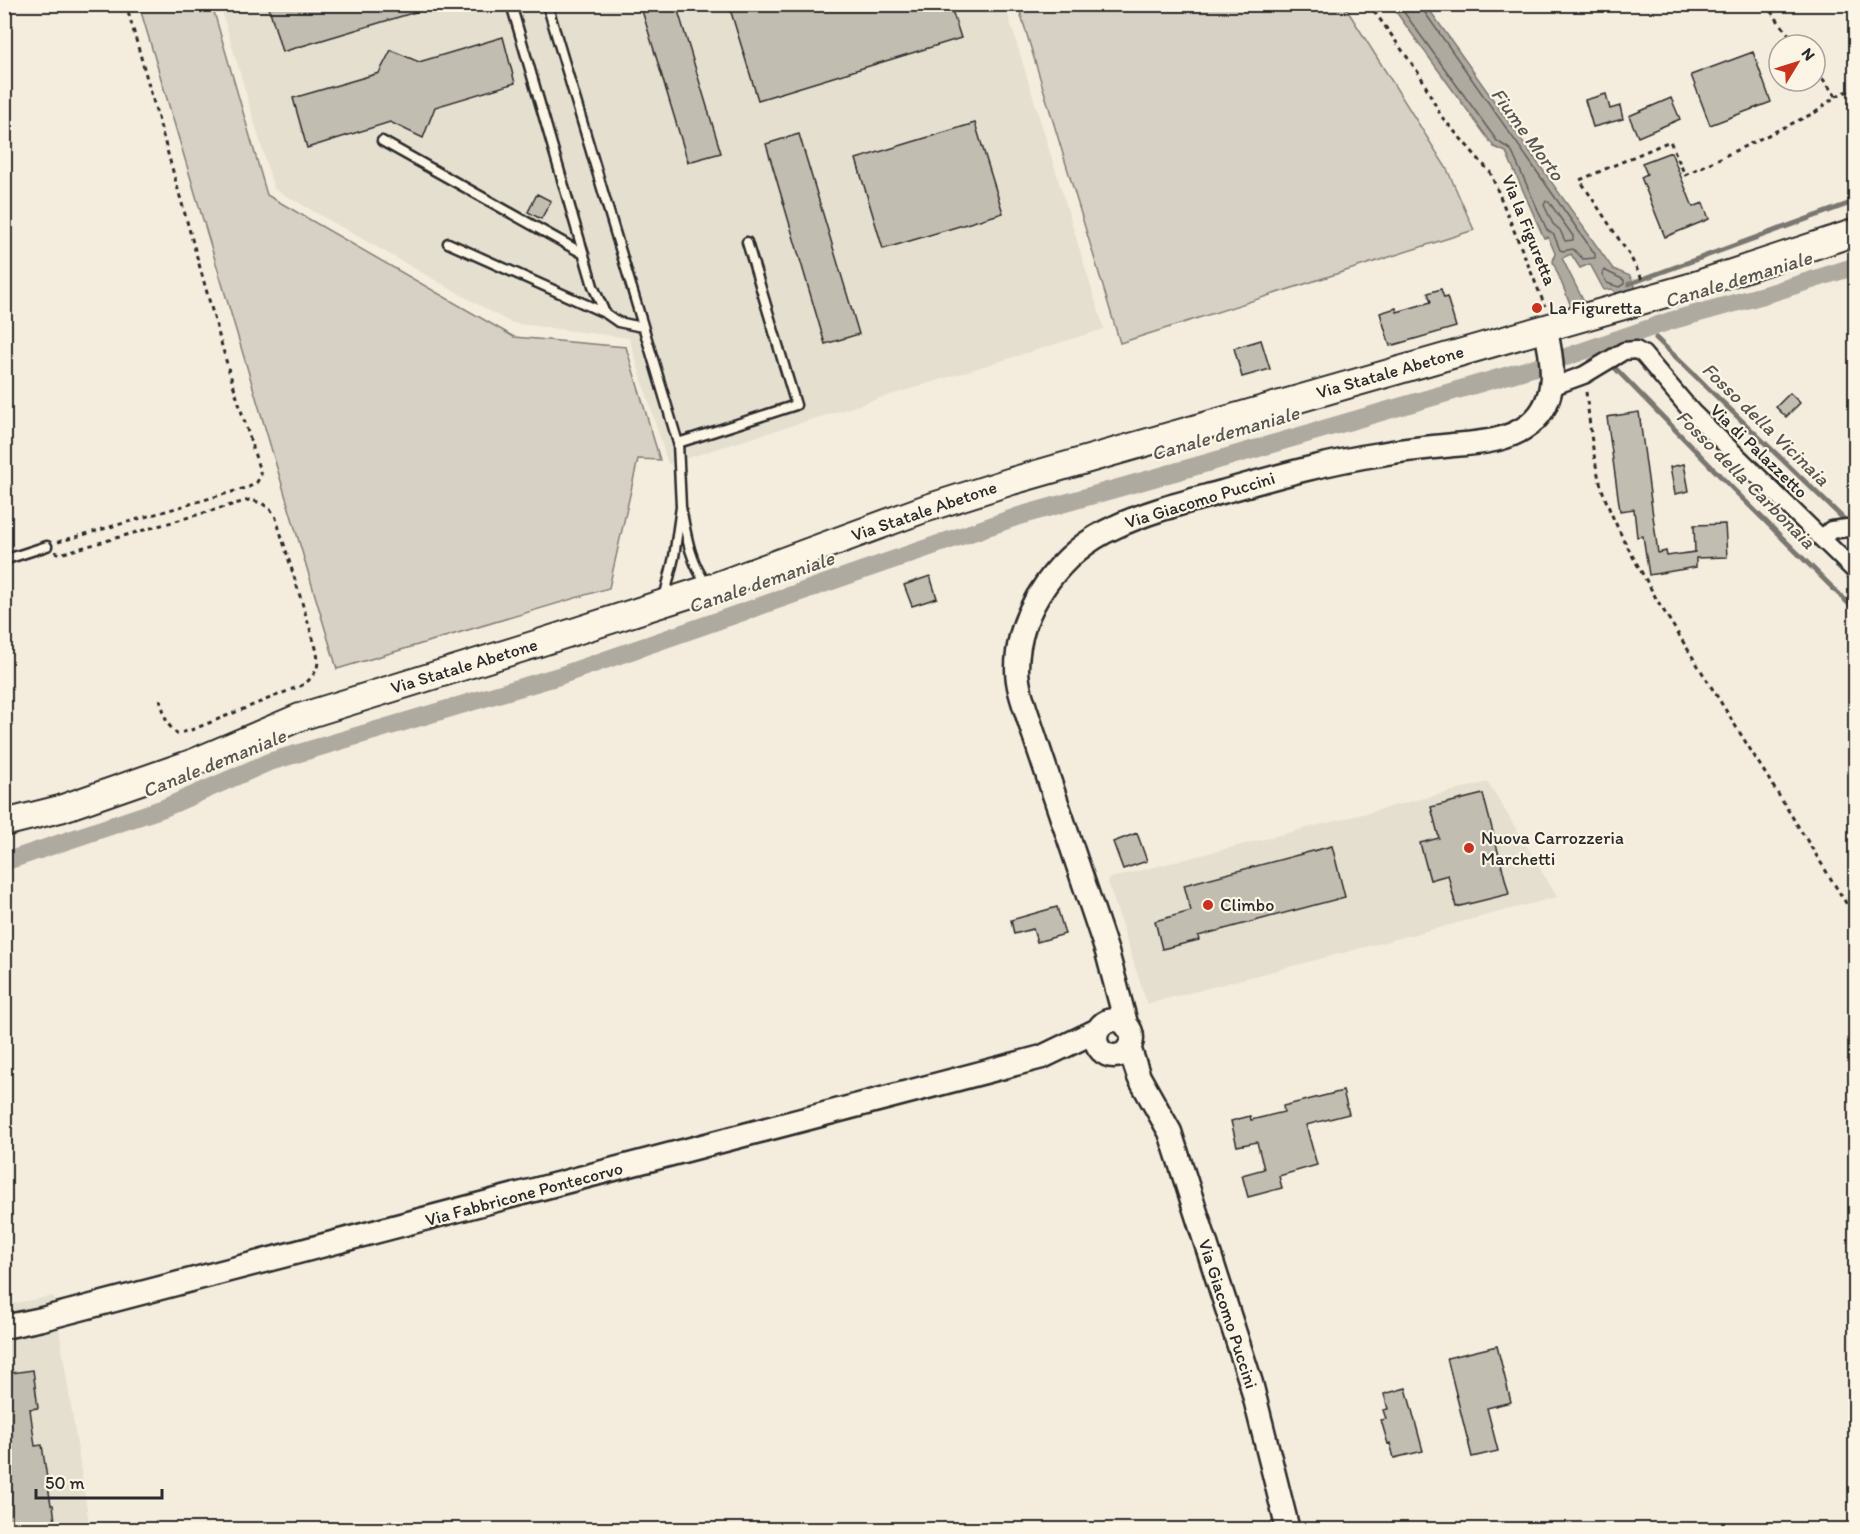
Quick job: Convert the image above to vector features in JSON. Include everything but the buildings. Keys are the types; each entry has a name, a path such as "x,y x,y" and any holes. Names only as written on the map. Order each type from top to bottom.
{"main road":[{"name":"Via Statale Abetone","path":"4,823 60,809 192,763 276,726 324,709 711,588 913,513 1001,484 1553,328 1856,232"}],"street":[{"path":"1552,381 1553,328"},
{"name":"Via di Palazzetto","path":"1552,381 1584,375 1624,351 1636,350 1643,354 1692,412 1825,537 1856,572"},
{"name":"Via Giacomo Puccini","path":"1288,1530 1265,1434 1238,1339 1170,1132 1117,1045 1112,973 1104,941 1031,726 1018,679 1021,637 1034,605 1052,576 1071,555 1093,538 1114,527 1166,508 1294,471 1383,453 1493,441 1513,434 1536,418 1546,404 1552,381"},
{"path":"1825,537 1831,530 1856,527"},
{"path":"1112,973 1102,1006 1096,1040 1098,1045 1117,1045"},
{"name":"Via Fabbricone Pontecorvo","path":"1042,1057 1099,1028"},
{"name":"Via Fabbricone Pontecorvo","path":"4,1327 193,1280 1042,1057 1117,1045"}],"lane":[{"path":"511,4 593,286 605,313"},
{"path":"548,4 678,443 681,507 689,546 700,574 711,588"},
{"path":"382,141 584,254"},
{"path":"678,443 796,405 747,242"},
{"path":"448,243 605,313 618,322 642,327"},
{"path":"662,604 674,557 681,507"},
{"path":"4,560 47,546"}],"path":[{"path":"47,546 249,487 257,482 261,475 226,360 126,4"},
{"name":"Via la Figuretta","path":"1369,4 1420,75 1441,116 1490,172 1553,328"},
{"path":"1765,4 1788,33"},
{"path":"1827,84 1836,96"},
{"path":"1649,298 1630,256 1580,180 1670,141 1685,175 1816,112 1836,96 1856,88"},
{"path":"1584,375 1596,467 1610,512 1657,600 1856,919"},
{"path":"47,546 60,554 249,500 269,507 275,515 316,648 319,662 315,674 305,684 177,734 167,723 159,695"}],"shaded area":[{"path":"139,5 212,5 267,195 514,337 626,347 660,460 638,459 609,588 337,669"},
{"path":"220,5 1005,5 1104,329 668,464 629,338 511,323 274,189"},
{"path":"1018,5 1344,5 1447,169 1474,230 1120,343"},
{"path":"1488,782 1557,897 1147,1004 1107,879"},
{"path":"54,1296 90,1529 5,1530 5,1305"}],"water":[{"path":"1391,5 1426,5 1613,269 1630,276 1636,288 1616,294 1612,289 1604,290 1590,264 1580,268 1571,254 1562,258 1584,302 1571,306 1553,262 1555,253 1548,237 1544,238 1506,152 1494,147"}],"waterway":[{"path":"1629,284 1856,201"},
{"name":"Canale demaniale","path":"1566,357 1670,321 1856,266"},
{"name":"Fosso della Vicinaia","path":"1656,338 1848,523"},
{"name":"Canale demaniale","path":"4,862 164,808 269,762 559,676 1019,516 1539,366"},
{"name":"Fosso della Carbonaia","path":"1615,368 1856,611"}],"place":[{"name":"La Figuretta","path":"1537,308"},
{"name":"Nuova Carrozzeria Marchetti","path":"1469,848"},
{"name":"Climbo","path":"1208,905"}],"water label":[{"name":"Fiume Morto","path":"1528,134"}]}
